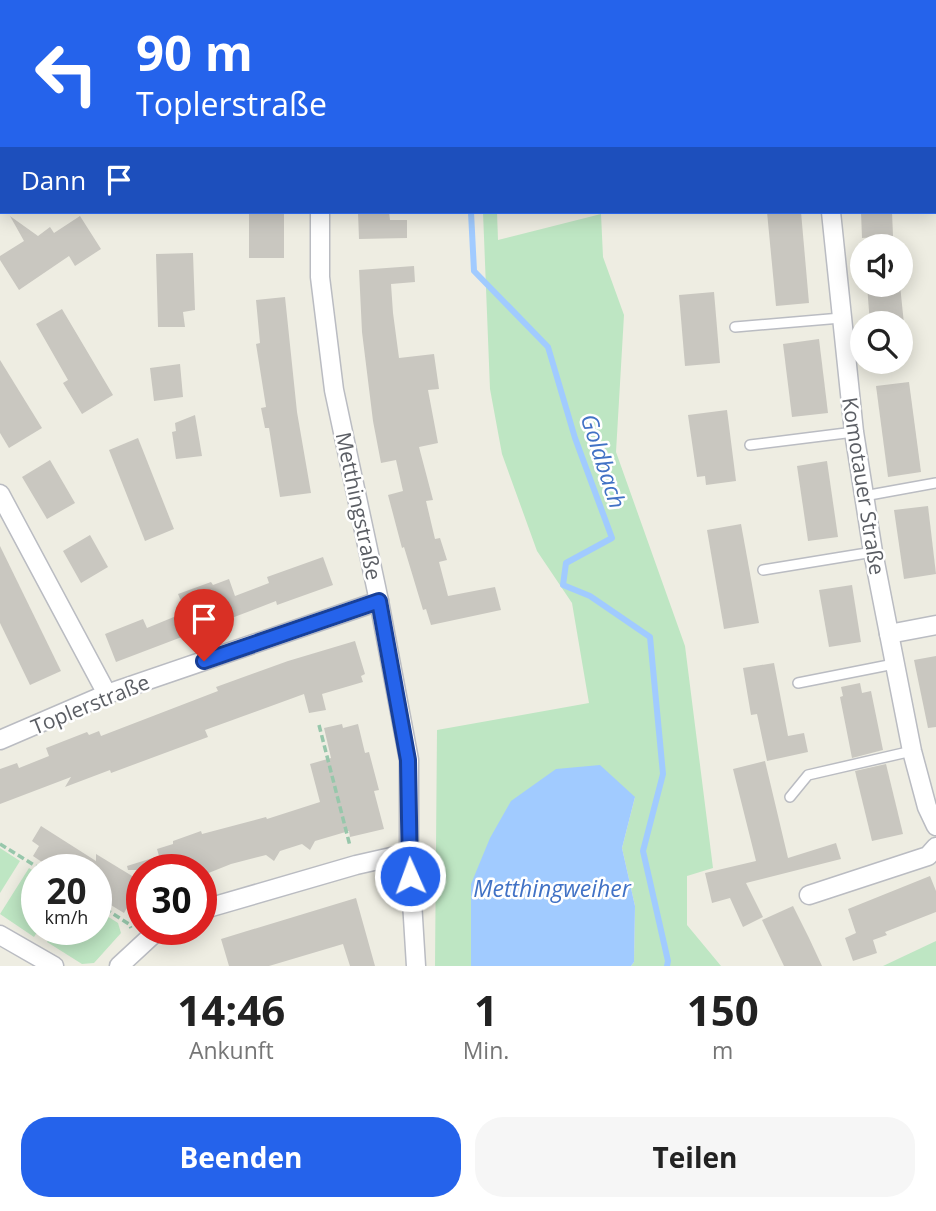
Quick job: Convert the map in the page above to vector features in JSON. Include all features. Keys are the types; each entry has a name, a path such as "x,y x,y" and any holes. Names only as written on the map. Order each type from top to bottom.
{"street":[{"name":"Metthingstraße","path":"320,214 320,277 334,390 379,601 408,760 409,853 416,966"},
{"name":"Komotauer Straße","path":"831,214 854,432 873,552 912,751 927,807 936,826"},
{"path":"0,494 107,694"},
{"name":"Toplerstraße","path":"0,740 107,694 379,601"},
{"path":"889,634 936,625"},
{"path":"809,895 928,856 936,847"},
{"path":"217,905 356,865 409,853"},
{"path":"0,934 54,966"},
{"path":"119,966 142,945"}],"lane":[{"path":"735,327 841,318"},
{"path":"750,445 854,432"},
{"path":"864,496 936,483"},
{"path":"763,570 873,552"},
{"path":"798,683 894,664"},
{"path":"790,796 808,775 912,751"}],"path":[{"path":"319,725 334,792 356,865"},
{"path":"0,844 21,857"}],"green space":[{"path":"483,214 497,214 498,240 601,214 603,257 624,315 616,452 685,646 713,868 687,876 687,925 721,966 631,966 634,962 635,906 622,848 635,797 472,933 471,966 435,966 437,730 589,703 572,603 537,551 502,454 490,389"},
{"path":"0,848 20,861 0,893"},
{"path":"21,881 21,928 0,914"},
{"path":"112,919 118,923 121,933 112,943"},
{"path":"936,941 936,966 883,966"},
{"path":"52,945 110,945 94,963 82,964"}],"water":[{"name":"Metthingweiher","path":"600,765 635,797 622,848 635,906 634,962 631,966 471,966 471,884 490,838 511,801 556,769"}],"building":[{"path":"249,214 284,214 284,258 249,258"},
{"path":"358,214 389,214 390,220 407,220 407,238 359,239"},
{"path":"767,214 801,214 809,303 776,306"},
{"path":"861,214 892,214 893,234 862,234"},
{"path":"10,216 38,236 50,227 54,233 80,216 101,249 75,266 69,256 19,290 0,260 0,256 24,241"},
{"path":"193,253 195,310 183,312 185,327 158,327 156,254"},
{"path":"414,266 415,282 391,284 393,313 399,358 434,354 439,389 428,390 438,443 419,447 433,500 426,501 435,539 440,538 447,560 439,562 448,596 495,587 501,610 431,625 426,609 423,610 404,547 402,548 388,495 403,491 396,460 381,463 362,332 359,270"},
{"path":"714,292 720,363 685,366 679,295"},
{"path":"285,297 297,412 311,493 280,497 269,428 265,428 261,408 266,407 256,344 260,343 256,300"},
{"path":"868,297 901,297 903,311 869,311"},
{"path":"62,309 113,395 82,414 63,383 68,380 36,324"},
{"path":"819,339 828,413 792,417 783,344"},
{"path":"0,360 42,428 9,448 0,433"},
{"path":"180,364 183,397 154,401 150,368"},
{"path":"909,382 921,472 888,477 876,386"},
{"path":"727,410 736,481 706,485 705,476 697,477 688,415"},
{"path":"195,415 202,456 176,459 172,432 176,431 175,423"},
{"path":"138,438 174,529 145,541 109,450"},
{"path":"50,460 75,503 47,519 22,477"},
{"path":"827,461 838,537 808,541 797,466"},
{"path":"928,506 936,574 904,579 894,510"},
{"path":"741,524 759,623 724,629 707,530"},
{"path":"90,535 108,567 81,583 63,551"},
{"path":"0,546 61,671 30,685 0,623"},
{"path":"323,557 333,585 277,605 276,601 116,662 105,634 143,619 147,628 186,612 178,594 211,582 213,585 229,579 235,596 269,583 267,577"},
{"path":"852,585 861,642 829,647 819,590"},
{"path":"355,641 365,674 361,676 363,682 322,694 326,710 309,713 304,694 205,730 208,737 111,773 110,770 65,787 71,777 0,804 0,769 17,763 19,768 49,756 46,748 87,732 89,735 99,731 101,736 218,691 216,687"},
{"path":"936,656 936,727 928,728 914,660"},
{"path":"774,663 788,736 804,733 808,752 767,761 757,714 751,715 743,668"},
{"path":"860,683 862,693 871,691 883,750 852,758 840,697 843,696 841,687"},
{"path":"342,724 343,728 358,724 365,753 369,752 379,790 374,791 384,829 350,837 349,831 315,841 310,850 302,844 280,851 274,861 266,855 217,870 217,854 158,854 157,849 201,831 202,834 266,817 267,819 320,802 310,764 331,758 324,728"},
{"path":"765,761 788,858 836,843 841,859 746,883 763,917 743,927 730,898 712,903 705,873 756,861 733,769"},
{"path":"886,764 903,834 872,841 855,771"},
{"path":"41,826 85,854 34,854 39,846 32,841"},
{"path":"112,864 126,872 124,913 112,906"},
{"path":"930,876 936,891 936,912 885,932 887,935 873,940 877,953 853,961 845,938 856,933 848,909"},
{"path":"356,898 375,966 350,966 343,944 269,966 229,966 221,939"},
{"path":"793,906 822,966 784,966 762,920"}],"waterway":[{"name":"Goldbach","path":"471,214 474,271 548,347 575,438 612,538 566,563 563,585 590,596 650,637 663,774 643,851 667,966"}],"route":[{"path":"204,661 379,601 408,760 410,876"}]}
